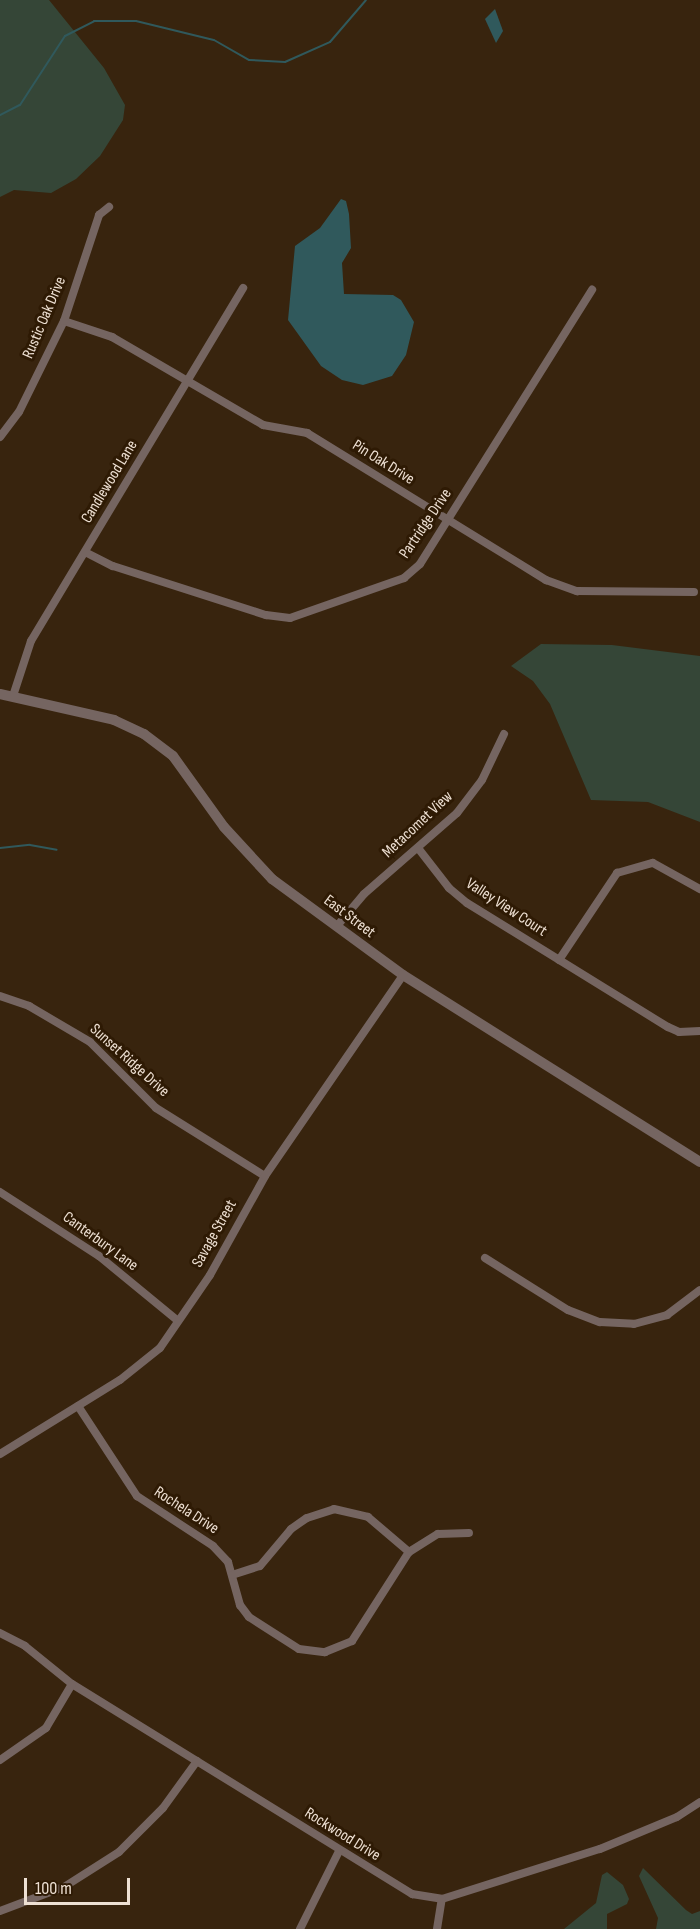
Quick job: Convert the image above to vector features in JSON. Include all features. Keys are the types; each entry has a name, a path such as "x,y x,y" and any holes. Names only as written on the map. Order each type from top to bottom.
{"street":[{"name":"Rustic Oak Drive","path":"0,437 19,412 64,321 99,215 109,207"},
{"name":"Candlewood Lane","path":"13,696 31,641 243,288"},
{"name":"Partridge Drive","path":"85,552 113,566 255,612 290,618 404,578 420,564 592,290"},
{"name":"Pin Oak Drive","path":"64,321 112,337 263,425 307,433 447,522 546,580 577,591 694,592"},
{"name":"East Street","path":"0,694 114,720 144,734 173,756 225,827 272,879 402,975 700,1162"},
{"name":"Metacomet View","path":"337,926 364,894 457,813 482,780 504,734"},
{"name":"Valley View Court","path":"418,848 457,896 668,1027 679,1032 700,1031"},
{"path":"559,960 617,873 653,863 700,889"},
{"name":"Savage Street","path":"0,1454 120,1380 160,1348 210,1275 265,1176 402,975"},
{"name":"Sunset Ridge Drive","path":"0,996 29,1006 81,1036 156,1108 265,1176"},
{"name":"Canterbury Lane","path":"0,1192 99,1256 178,1321"},
{"path":"485,1258 568,1310 600,1322 634,1324 667,1315 700,1290"},
{"name":"Rochela Drive","path":"78,1406 136,1496 213,1546 228,1562 240,1605 249,1617 299,1649 325,1652 340,1648 361,1631 409,1552 438,1534 469,1533"},
{"path":"232,1575 260,1566 291,1529 307,1518 334,1509 368,1517 409,1552"},
{"name":"Rockwood Drive","path":"0,1633 25,1646 72,1684 412,1894 442,1899 602,1849 677,1817 700,1802"},
{"path":"0,1760 46,1728 72,1684"},
{"path":"0,1911 64,1887 119,1852 163,1808 197,1761"},
{"path":"300,1929 339,1851"},
{"path":"437,1929 442,1899"}],"green space":[{"path":"0,0 49,0 104,68 125,105 123,120 100,156 76,179 51,193 14,190 0,197"},
{"path":"541,644 612,645 700,656 700,822 648,802 591,800 550,704 533,681 511,666"},
{"path":"643,1868 686,1910 692,1914 700,1911 700,1929 656,1929 658,1918 639,1876"},
{"path":"607,1872 623,1885 629,1899 627,1904 607,1914 607,1929 564,1929 596,1903 602,1875"}],"water":[{"path":"495,9 503,31 496,43 485,19"},
{"path":"341,199 346,201 349,214 351,248 342,263 344,294 393,295 401,300 414,322 406,355 392,376 363,385 342,380 321,366 288,320 295,246 320,228"}],"waterway":[{"path":"0,115 20,105 65,36 94,21 136,21 214,40 249,60 285,62 330,42 366,0"},
{"path":"0,848 30,845 57,850"}]}
